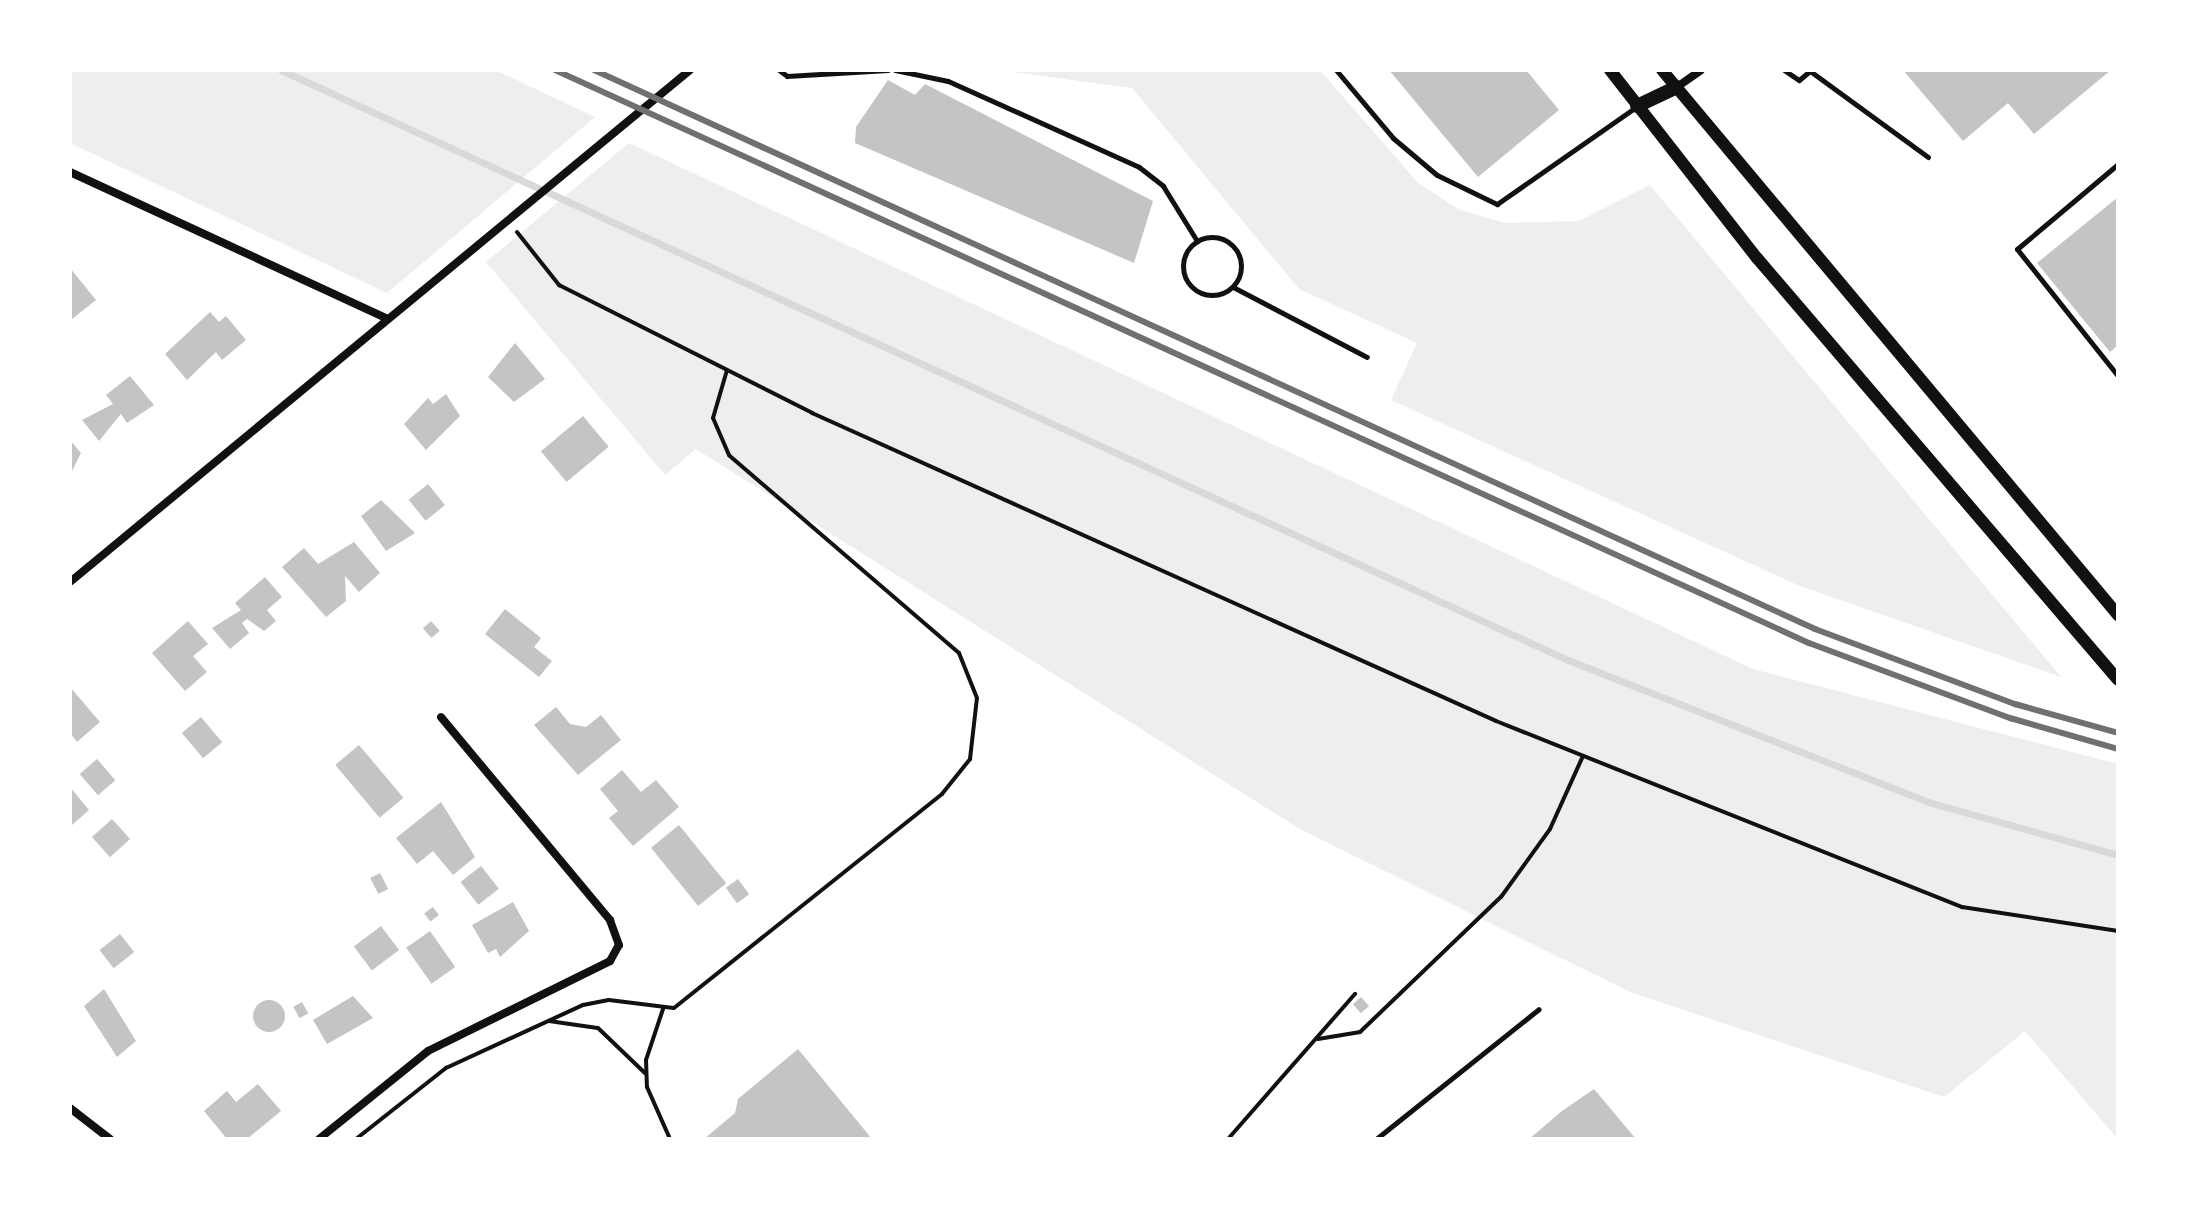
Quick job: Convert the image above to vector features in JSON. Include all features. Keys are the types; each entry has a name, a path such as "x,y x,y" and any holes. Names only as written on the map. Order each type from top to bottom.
{"main road":[{"path":"1637,106 1677,87"}],"street":[{"path":"70,582 690,70"},
{"path":"1610,70 1757,258 2118,680"},
{"path":"1662,70 2118,615"},
{"path":"1677,87 1701,70"},
{"path":"70,172 388,319"},
{"path":"319,1139 428,1051 610,961 619,945 610,920 441,717"},
{"path":"70,1108 110,1139"}],"lane":[{"path":"779,70 888,70"},
{"path":"895,70 948,81 1139,167 1163,186 1197,241"},
{"path":"1336,70 1393,138 1437,175 1497,204 1637,106"},
{"path":"1784,70 1799,80 1810,70 1928,157"},
{"path":"2118,164 2017,249 2118,376"},
{"path":"1214,237 1236,250 1242,267 1233,287 1215,296 1188,283 1183,262 1197,241 1214,237"},
{"path":"1233,287 1367,357"},
{"path":"1376,1139 1539,1009"}],"path":[{"path":"508,221 559,285 727,370 1583,756 1962,907 2118,931"},
{"path":"670,1139 650,1107 646,1075 663,1009 942,794 964,769 977,731 972,679 947,639 720,444 713,418 727,370"},
{"path":"1318,1039 1360,1032 1501,897 1550,829 1583,756"},
{"path":"1228,1139 1355,994"},
{"path":"356,1139 446,1068 546,1020 609,1000 663,1009"},
{"path":"546,1020 598,1028 646,1075"}],"shaded area":[{"path":"70,70 495,70 595,117 387,293 70,143"},
{"path":"997,70 1320,70 1418,183 1460,210 1505,223 1579,221 1650,185 2061,677 1800,586 1391,400 1417,343 1299,289 1132,88"},
{"path":"629,143 1753,669 2118,764 2118,1139 2025,1031 1944,1097 1630,992 1300,829 696,449 665,475 486,262"}],"building":[{"path":"1389,70 1526,70 1559,110 1478,177"},
{"path":"1903,70 2111,70 2034,134 2008,103 1963,141"},
{"path":"888,80 915,95 925,84 1153,201 1134,263 855,143 856,127"},
{"path":"2118,197 2118,345 2110,352 2037,263"},
{"path":"70,268 96,300 72,319 70,317"},
{"path":"210,312 219,322 226,316 246,340 222,360 216,352 187,380 165,354"},
{"path":"515,343 545,379 514,402 488,377"},
{"path":"130,376 154,405 127,423 121,414 99,441 82,420 113,404 106,395"},
{"path":"446,394 460,416 426,450 404,424 428,398 433,404"},
{"path":"583,416 609,447 567,482 541,451"},
{"path":"70,440 81,453 70,475"},
{"path":"428,484 445,505 426,521 409,500"},
{"path":"381,500 415,533 386,551 361,516"},
{"path":"354,542 380,573 359,592 345,576 346,601 326,617 282,567 304,548 318,564"},
{"path":"265,577 282,597 267,610 276,621 264,631 247,619 242,623 249,633 230,649 212,628 241,610 235,603"},
{"path":"505,609 541,638 534,647 552,661 539,677 485,634"},
{"path":"188,621 208,644 193,656 207,672 185,691 152,653"},
{"path":"431,621 440,631 432,638 423,628"},
{"path":"70,687 100,722 77,742 70,733"},
{"path":"556,707 570,724 586,727 601,715 621,740 578,775 534,725"},
{"path":"201,717 222,742 203,758 182,733"},
{"path":"359,745 403,798 380,818 335,765"},
{"path":"97,759 115,780 98,795 80,774"},
{"path":"622,770 641,792 656,780 679,807 633,846 609,818 618,811 600,789"},
{"path":"70,787 89,810 72,825 70,823"},
{"path":"441,802 475,857 453,875 433,851 417,864 396,838"},
{"path":"112,819 130,839 110,857 92,837"},
{"path":"679,825 726,883 698,906 651,848"},
{"path":"481,866 499,889 478,905 461,882"},
{"path":"380,873 388,889 378,894 370,878"},
{"path":"738,879 749,894 737,903 726,888"},
{"path":"513,902 529,931 500,957 496,949 488,953 472,925"},
{"path":"433,907 439,915 430,922 424,914"},
{"path":"381,926 399,950 372,970 354,946"},
{"path":"430,931 455,967 431,984 406,948"},
{"path":"120,934 134,952 114,968 100,950"},
{"path":"104,989 136,1041 117,1057 84,1006"},
{"path":"353,996 373,1018 327,1044 313,1020"},
{"path":"1361,997 1369,1006 1361,1013 1353,1004"},
{"path":"269,1000 280,1005 285,1016 280,1027 269,1032 258,1027 253,1016 258,1005"},
{"path":"302,1002 308,1013 300,1018 293,1007"},
{"path":"798,1049 872,1139 704,1139 735,1113 738,1099"},
{"path":"258,1084 281,1111 247,1139 227,1139 204,1111 227,1091 236,1102"},
{"path":"1594,1089 1636,1139 1529,1139 1562,1111"}],"waterway":[{"path":"281,70 1568,660 1928,802 2118,855"}],"railway":[{"path":"555,70 1809,643 2010,718 2118,749"},
{"path":"594,70 1815,629 2015,704 2118,733"}]}
